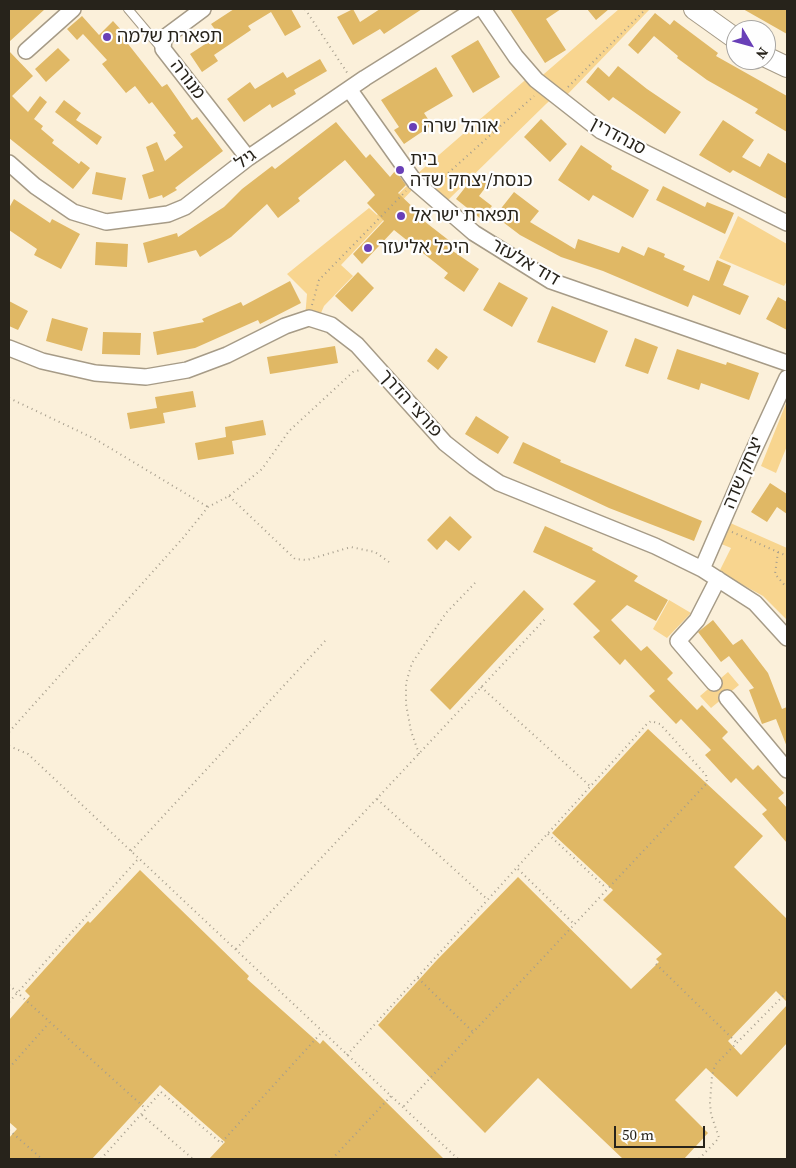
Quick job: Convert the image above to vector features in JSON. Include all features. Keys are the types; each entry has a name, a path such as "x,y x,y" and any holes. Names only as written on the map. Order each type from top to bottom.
{"street":[{"path":"26,51 73,9"},
{"name":"מנורה","path":"203,9 164,38 163,49 248,158"},
{"name":"גיל","path":"9,163 35,186 72,212 106,222 168,214 185,207 248,158 352,86 475,9"},
{"name":"סנהדרין","path":"483,9 516,57 543,87 601,131 675,166 787,224"},
{"path":"694,9 726,33"},
{"name":"דוד אלעזר","path":"352,86 415,182 474,233 551,281 787,363"},
{"path":"9,348 42,362 95,373 146,377 186,370 227,356 285,326 309,318"},
{"name":"פורצי הדרך","path":"309,318 331,325 357,345 445,443 499,483 655,546 702,569 756,603 787,638"},
{"name":"יצחק שדה","path":"702,569 787,378"},
{"path":"714,683 678,641 697,620 718,579"},
{"path":"727,698 787,770"}],"lane":[{"path":"128,9 163,49"}],"path":[{"path":"305,9 352,86"},
{"path":"426,193 543,87 559,83 569,87 646,9"},
{"path":"309,318 319,280 415,182"},
{"path":"9,732 177,545 208,507 229,496 262,469 289,431 353,372 374,365"},
{"path":"9,398 96,439 208,507"},
{"path":"229,496 295,559 307,560 351,547 375,552 389,562"},
{"path":"721,527 787,556"},
{"path":"778,552 776,574 787,588"},
{"path":"419,754 411,731 406,704 406,683 412,663 446,613 474,584"},
{"path":"236,950 546,618"},
{"path":"131,851 326,640"},
{"path":"481,687 590,786"},
{"path":"348,1055 590,786 651,721 660,724 708,779 606,888 575,925 403,1107"},
{"path":"9,746 28,754 458,1159"},
{"path":"377,798 488,900"},
{"path":"548,834 606,888"},
{"path":"9,1002 139,858"},
{"path":"517,868 575,925"},
{"path":"656,964 737,1043"},
{"path":"418,978 473,1032"},
{"path":"9,985 146,1109"},
{"path":"699,1159 719,1138 711,1114 712,1076 715,1065 787,992"},
{"path":"9,1068 49,1022"},
{"path":"101,1159 161,1092 221,1143 322,1032"},
{"path":"332,1159 391,1096"},
{"path":"142,1114 193,1159"},
{"path":"9,1130 42,1159"}],"shaded area":[{"path":"619,9 650,9 564,98 557,94 447,201 417,174 531,75 537,80"},
{"path":"409,184 414,188 341,265 353,276 324,306 318,320 305,318 307,294 287,274 369,208 377,215"},
{"path":"738,216 787,244 787,281 784,286 719,258"},
{"path":"787,401 787,446 776,473 761,466"},
{"path":"728,522 787,548 787,620 763,596 719,572 731,548 719,543"},
{"path":"669,600 691,613 667,638 653,629"},
{"path":"728,672 739,685 711,708 700,696"}],"building":[{"path":"9,9 45,9 9,42"},
{"path":"234,9 291,9 301,27 285,36 271,12 248,26 251,30 214,55 218,61 202,72 190,54 219,35 211,24"},
{"path":"353,9 360,22 380,9 422,9 384,34 380,29 353,45 337,17"},
{"path":"510,9 561,9 546,19 566,50 545,63"},
{"path":"587,9 609,9 596,20"},
{"path":"743,9 787,9 787,34 776,28 776,20 762,20"},
{"path":"655,13 670,25 674,20 718,53 716,56 726,62 726,70 741,70 787,96 787,132 755,113 758,109 707,80 677,58 678,56 654,36 638,54 628,45"},
{"path":"82,16 99,35 113,21 123,32 121,35 162,87 167,84 192,120 197,117 223,151 175,188 177,190 163,198 162,195 149,199 142,175 154,171 146,147 157,142 165,161 183,147 173,135 176,133 152,102 149,104 135,86 126,93 102,64 107,60 83,34 77,40 67,29"},
{"path":"478,40 500,77 473,93 451,56"},
{"path":"58,48 70,60 46,82 35,69"},
{"path":"9,51 33,76 12,96 28,112 40,96 47,102 34,119 43,126 41,129 54,140 52,143 79,164 81,161 90,168 73,189 9,138"},
{"path":"320,59 327,71 294,90 296,94 272,108 270,104 244,122 227,99 250,82 255,89 283,72 287,78"},
{"path":"618,66 681,112 665,134 613,97 609,101 586,82 598,67 609,77"},
{"path":"436,67 453,96 424,113 432,125 404,144 394,130 399,127 381,100"},
{"path":"64,100 81,113 76,120 102,137 97,145 55,112"},
{"path":"541,119 567,144 550,162 524,137"},
{"path":"723,120 754,140 742,157 760,167 768,153 787,164 787,199 733,170 730,173 699,155"},
{"path":"336,122 366,158 370,154 390,177 395,171 398,174 406,185 398,193 418,212 415,214 451,242 447,247 479,269 464,292 444,278 448,273 394,230 362,264 353,254 384,221 367,203 375,195 345,160 298,198 300,201 278,218 267,204 231,237 200,257 196,250 148,263 143,243 177,233 178,237 224,207 242,189 272,166 275,169"},
{"path":"581,145 612,166 611,169 649,190 633,218 593,195 589,201 558,180"},
{"path":"96,172 126,178 122,200 92,194"},
{"path":"475,175 488,184 479,196 492,206 481,219 456,199"},
{"path":"663,186 705,207 707,202 734,213 725,234 656,200"},
{"path":"514,192 539,211 530,222 575,249 578,239 619,253 622,246 644,256 648,247 665,254 664,257 685,266 683,270 709,281 717,260 731,266 723,285 749,296 740,315 693,295 688,307 603,271 561,257 520,235 495,216"},
{"path":"14,199 50,223 52,219 80,234 61,269 34,255 37,249 9,230 9,208"},
{"path":"96,242 128,244 127,267 95,265"},
{"path":"358,272 374,288 352,312 335,296"},
{"path":"290,281 301,303 260,324 258,320 195,348 157,355 153,332 204,322 202,319 241,302 243,306"},
{"path":"499,282 528,298 512,327 483,310"},
{"path":"778,297 787,302 787,330 766,319"},
{"path":"9,301 28,311 18,330 9,326"},
{"path":"552,306 608,331 595,363 537,342"},
{"path":"52,318 88,328 82,351 46,341"},
{"path":"103,332 141,333 140,355 102,354"},
{"path":"635,338 658,347 648,374 625,366"},
{"path":"335,346 338,363 270,374 267,357"},
{"path":"436,348 448,357 438,370 427,361"},
{"path":"677,349 726,365 727,362 759,373 749,400 701,383 699,390 667,379"},
{"path":"193,391 196,407 163,413 165,423 130,429 127,413 157,408 155,397"},
{"path":"476,416 509,437 498,454 465,434"},
{"path":"263,420 266,435 232,441 234,454 198,460 195,443 226,437 225,427"},
{"path":"523,442 561,460 560,462 702,521 694,541 609,508 513,463"},
{"path":"770,483 787,494 787,514 777,507 767,522 751,512"},
{"path":"450,516 472,537 459,551 446,540 437,550 427,540"},
{"path":"545,526 593,548 592,550 638,576 634,581 668,600 656,621 627,605 611,620 641,651 647,646 673,673 667,679 697,710 702,705 728,732 722,738 753,770 758,765 784,793 778,798 787,808 787,843 762,814 767,810 736,778 731,783 705,755 711,750 681,719 676,724 649,696 655,691 625,659 620,665 593,637 600,631 573,604 596,581 533,552"},
{"path":"524,590 544,609 450,710 430,690"},
{"path":"713,620 733,645 742,639 768,673 782,709 787,707 787,747 776,719 762,724 749,690 754,688 729,656 721,662 698,632"},
{"path":"648,729 763,836 734,867 787,919 787,1002 776,991 728,1041 741,1055 787,1005 787,1043 737,1097 706,1068 675,1100 708,1133 684,1159 623,1159 538,1078 485,1133 378,1025 436,961 518,877 631,989 659,962 656,959 662,954 603,900 613,890 552,833"},
{"path":"140,870 249,976 247,979 320,1044 323,1040 444,1159 209,1159 225,1142 160,1085 92,1159 9,1159 9,1138 17,1129 9,1122 9,1020 30,996 25,991 88,921 90,923"}],"place":[{"name":"תפארת שלמה","path":"107,37"},
{"name":"אוהל שרה","path":"413,127"},
{"name":"בית כנסת/יצחק שדה","path":"400,170"},
{"name":"תפארת ישראל","path":"401,216"},
{"name":"היכל אליעזר","path":"368,248"}]}
